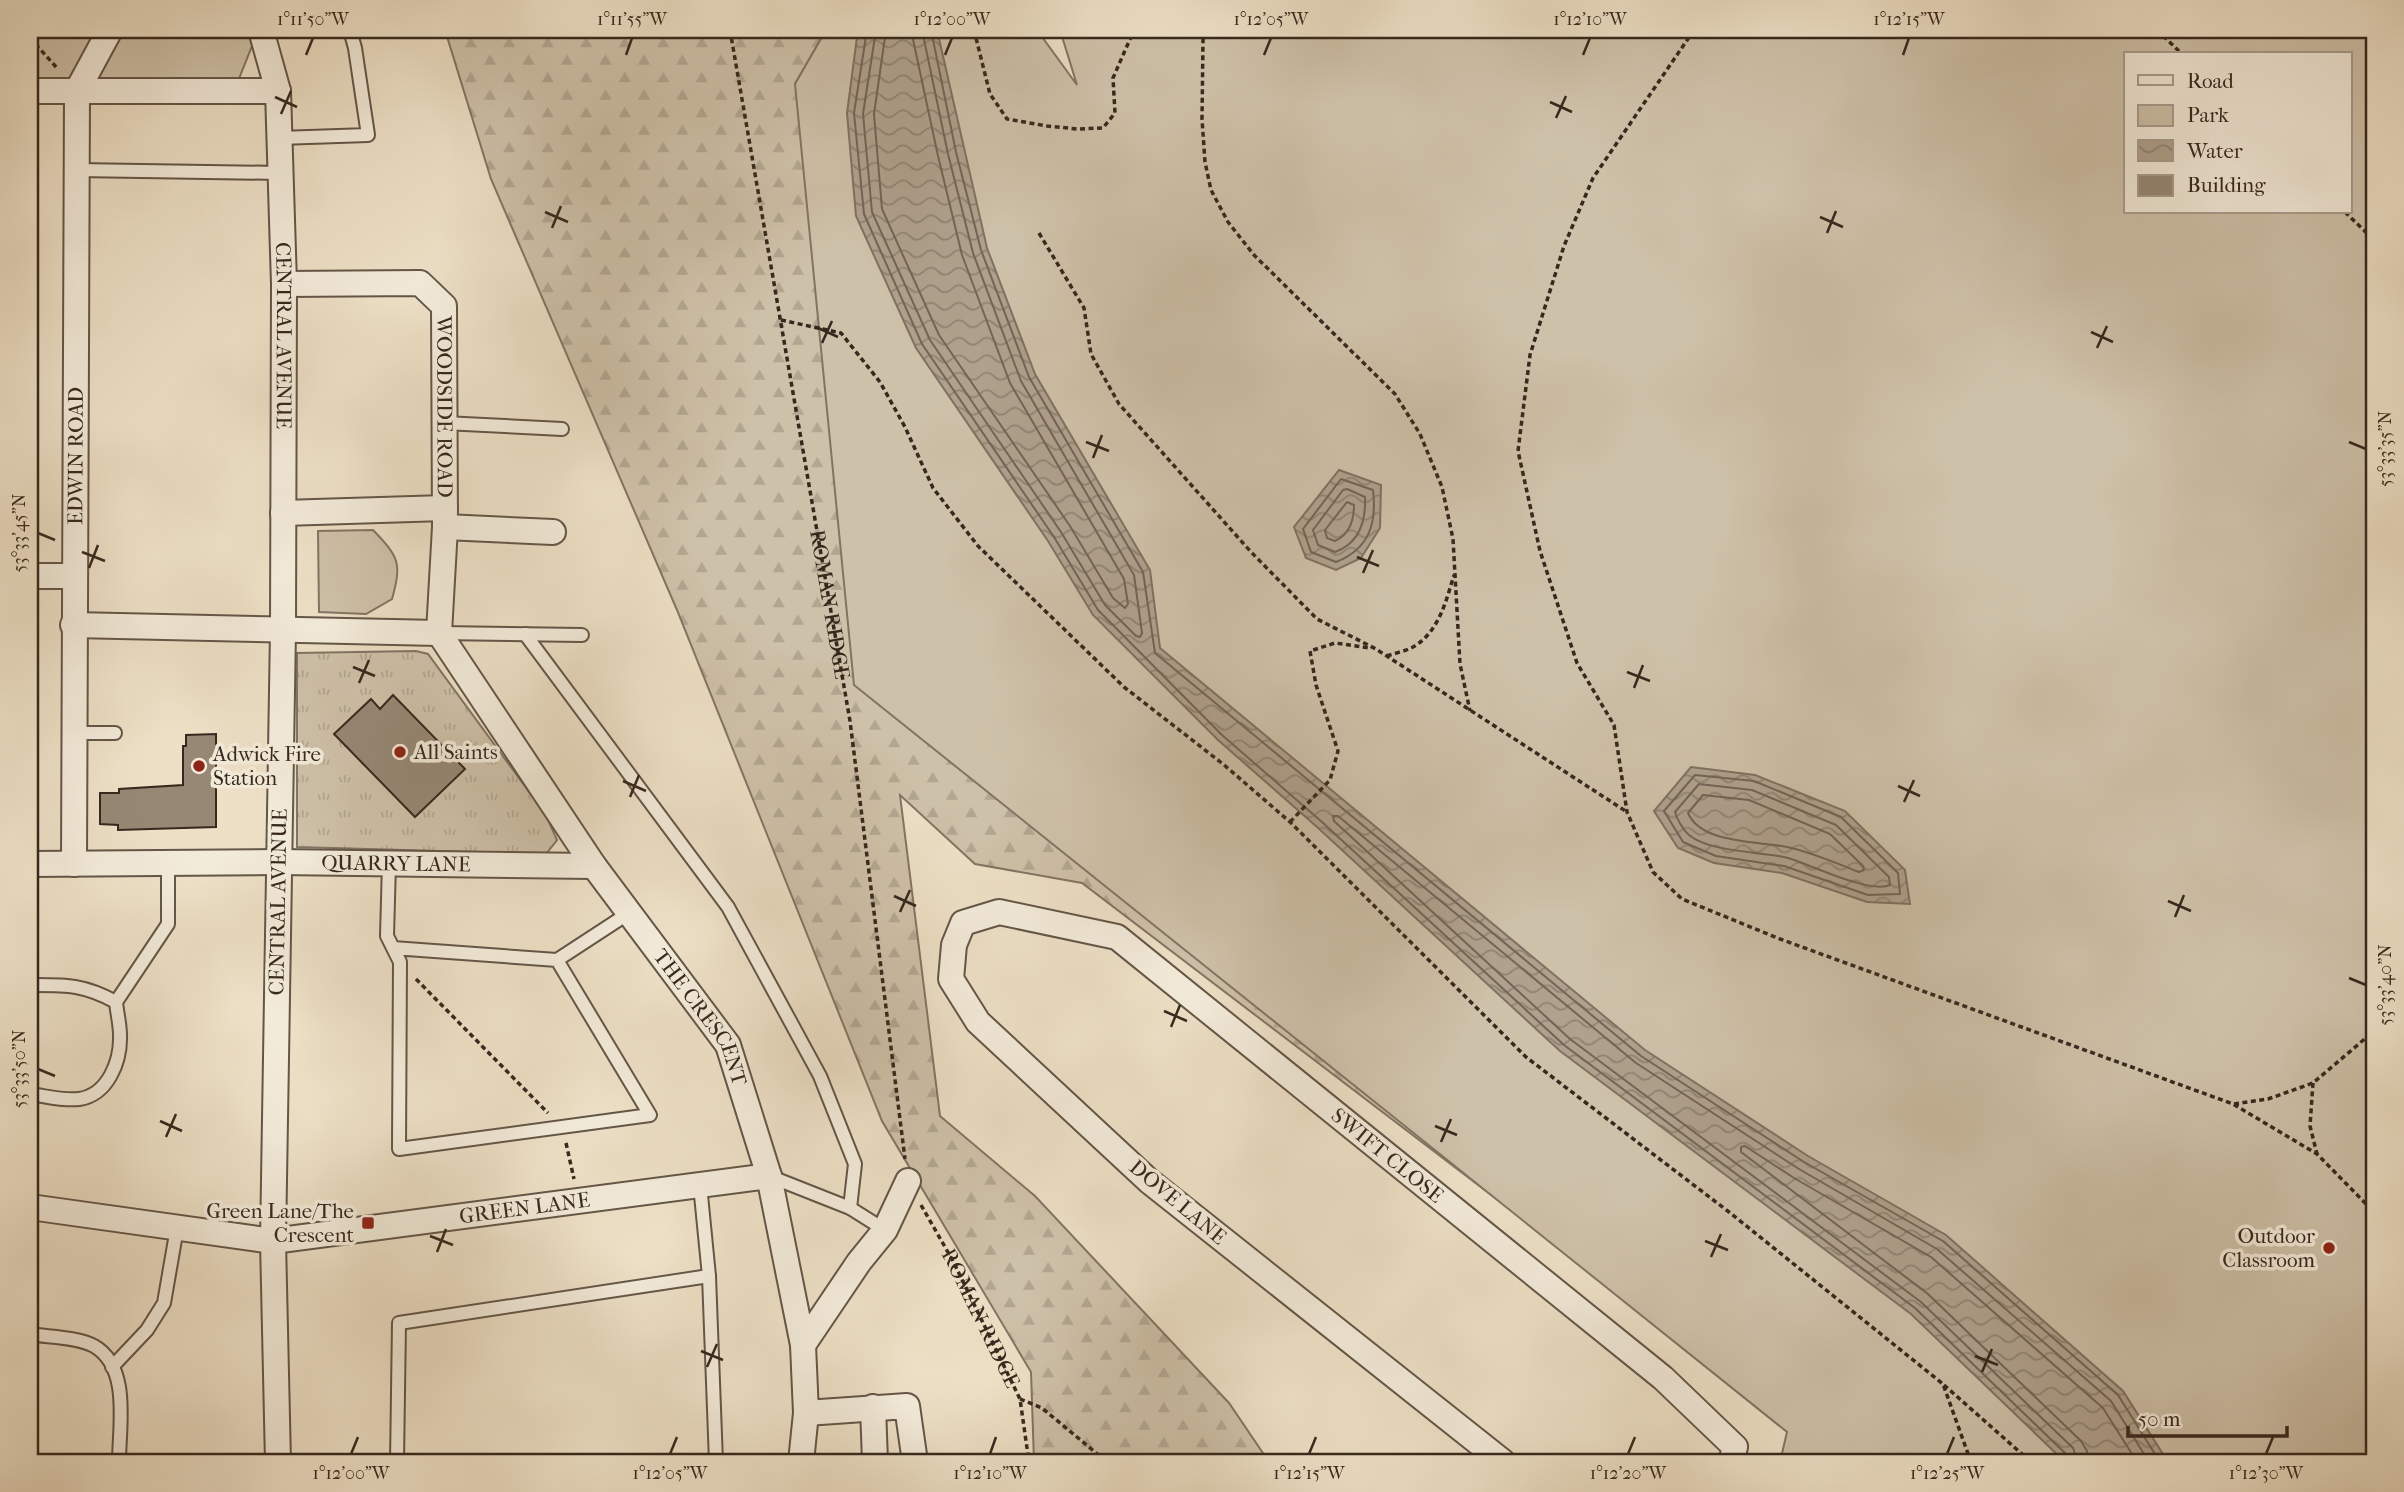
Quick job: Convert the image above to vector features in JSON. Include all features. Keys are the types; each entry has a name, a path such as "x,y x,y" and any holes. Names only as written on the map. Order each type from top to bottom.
{"street":[{"path":"77,90 110,30"},
{"name":"CENTRAL AVENUE","path":"261,30 278,91 284,284 283,630 273,1241 278,1462"},
{"name":"EDWIN ROAD","path":"74,864 77,90"},
{"path":"30,91 278,91"},
{"name":"WOODSIDE ROAD","path":"284,284 420,283 444,306 445,518 439,633"},
{"path":"282,513 445,518 552,532"},
{"path":"30,576 74,576"},
{"path":"73,625 439,633"},
{"name":"THE CRESCENT","path":"439,633 594,866 728,1045 769,1176 803,1345 806,1413 801,1462"},
{"name":"QUARRY LANE","path":"30,864 279,862 594,866"},
{"name":"DOVE LANE","path":"999,912 963,923 954,945 951,979 978,1022 1149,1181 1503,1462"},
{"name":"SWIFT CLOSE","path":"999,912 1117,937 1663,1378 1735,1447 1731,1462"},
{"name":"GREEN LANE","path":"30,1207 273,1241 769,1176"},
{"path":"803,1345 859,1262 885,1230 908,1181"},
{"path":"806,1413 907,1406 915,1462"},
{"path":"873,1407 874,1462"}],"lane":[{"path":"279,138 368,135 350,30"},
{"path":"76,170 280,173"},
{"path":"444,423 562,429"},
{"path":"439,633 582,635"},
{"path":"525,634 728,908 820,1076 855,1164 850,1209"},
{"path":"73,733 115,733"},
{"path":"30,1094 82,1099 102,1088 117,1065 120,1035 116,1002 168,924 168,863"},
{"path":"389,863 387,936 400,962 398,1149 649,1115 557,960"},
{"path":"393,948 557,960 629,913"},
{"path":"30,985 72,985 93,990 116,1002"},
{"path":"769,1176 850,1209 885,1230"},
{"path":"700,1185 709,1276 716,1462"},
{"path":"113,1367 147,1330 164,1303 177,1227"},
{"path":"397,1462 399,1323 709,1276"},
{"path":"30,1334 93,1345 108,1357 117,1375 119,1462"}],"path":[{"name":"ROMAN RIDGE","path":"730,30 850,721 908,1181 953,1261 1020,1399 1030,1462"},
{"path":"974,30 990,94 1007,119 1047,127 1077,129 1103,128 1115,113 1113,78 1134,30"},
{"path":"1205,30 1202,119 1205,162 1211,190 1228,222 1254,255 1395,394 1420,434 1441,487 1453,539 1460,664 1470,711"},
{"path":"1694,30 1593,178 1563,246 1530,355 1518,451 1540,551 1577,663 1614,725 1627,812 1653,872 1682,899 1780,939 2233,1104 2317,1154 2374,1212"},
{"path":"2157,30 2180,52"},
{"path":"30,38 77,90"},
{"path":"2347,214 2374,240"},
{"path":"1039,233 1084,308 1091,354 1119,404 1251,552 1317,619 1376,649 1627,812"},
{"path":"781,320 841,334 880,382 905,427 933,488 978,546 1124,687 1223,764 1290,822 1526,1057 1729,1212 1942,1384 2031,1462"},
{"path":"1387,656 1413,647 1432,631 1444,606 1455,572"},
{"path":"1290,822 1330,780 1338,751 1316,685 1310,651 1335,643 1376,649"},
{"path":"400,962 562,1127 579,1201"},
{"path":"2233,1104 2268,1099 2313,1083 2374,1031"},
{"path":"2313,1083 2310,1126 2317,1154"},
{"path":"1942,1384 1971,1462"},
{"path":"1020,1399 1042,1408 1107,1462"}],"green space":[{"path":"30,30 248,30 252,46 238,81 30,82"},
{"path":"445,30 826,30 795,84 1717,1367 1082,883 975,864 900,795 940,1116 1035,1196 1229,1403 1269,1462 1034,1462 1031,1372 882,1121 677,610 491,179"},
{"path":"826,30 1037,30 1077,85 1060,30 2374,30 2374,1462 1780,1462 1787,1432 854,685 795,84"},
{"path":"373,530 396,561 397,577 392,599 366,614 319,612 318,531"},
{"path":"416,651 428,654 546,815 557,840 546,854 297,847 297,653"}],"water":[{"path":"862,30 937,30 987,248 1035,374 1150,570 1160,648 1645,1050 1808,1156 1946,1235 2123,1391 2168,1462 2065,1462 1911,1314 1560,1051 1317,827 1218,740 1093,615 1048,541 916,348 856,216 847,113 857,37"},
{"path":"1339,470 1381,485 1380,528 1361,558 1336,570 1306,558 1294,527"},
{"path":"1691,767 1755,775 1845,811 1905,870 1910,904 1867,902 1782,873 1714,863 1678,848 1654,811"}],"building":[{"name":"All Saints","path":"393,695 465,769 415,817 334,734 371,699 380,709"},
{"name":"Adwick Fire Station","path":"216,734 216,827 118,830 118,825 100,824 100,793 119,793 119,789 183,785 183,746 186,746 186,735"}],"place":[{"name":"All Saints","path":"400,752"},
{"name":"Adwick Fire Station","path":"199,766"},
{"name":"Green Lane/The Crescent","path":"368,1223"},
{"name":"Outdoor Classroom","path":"2329,1248"}]}
